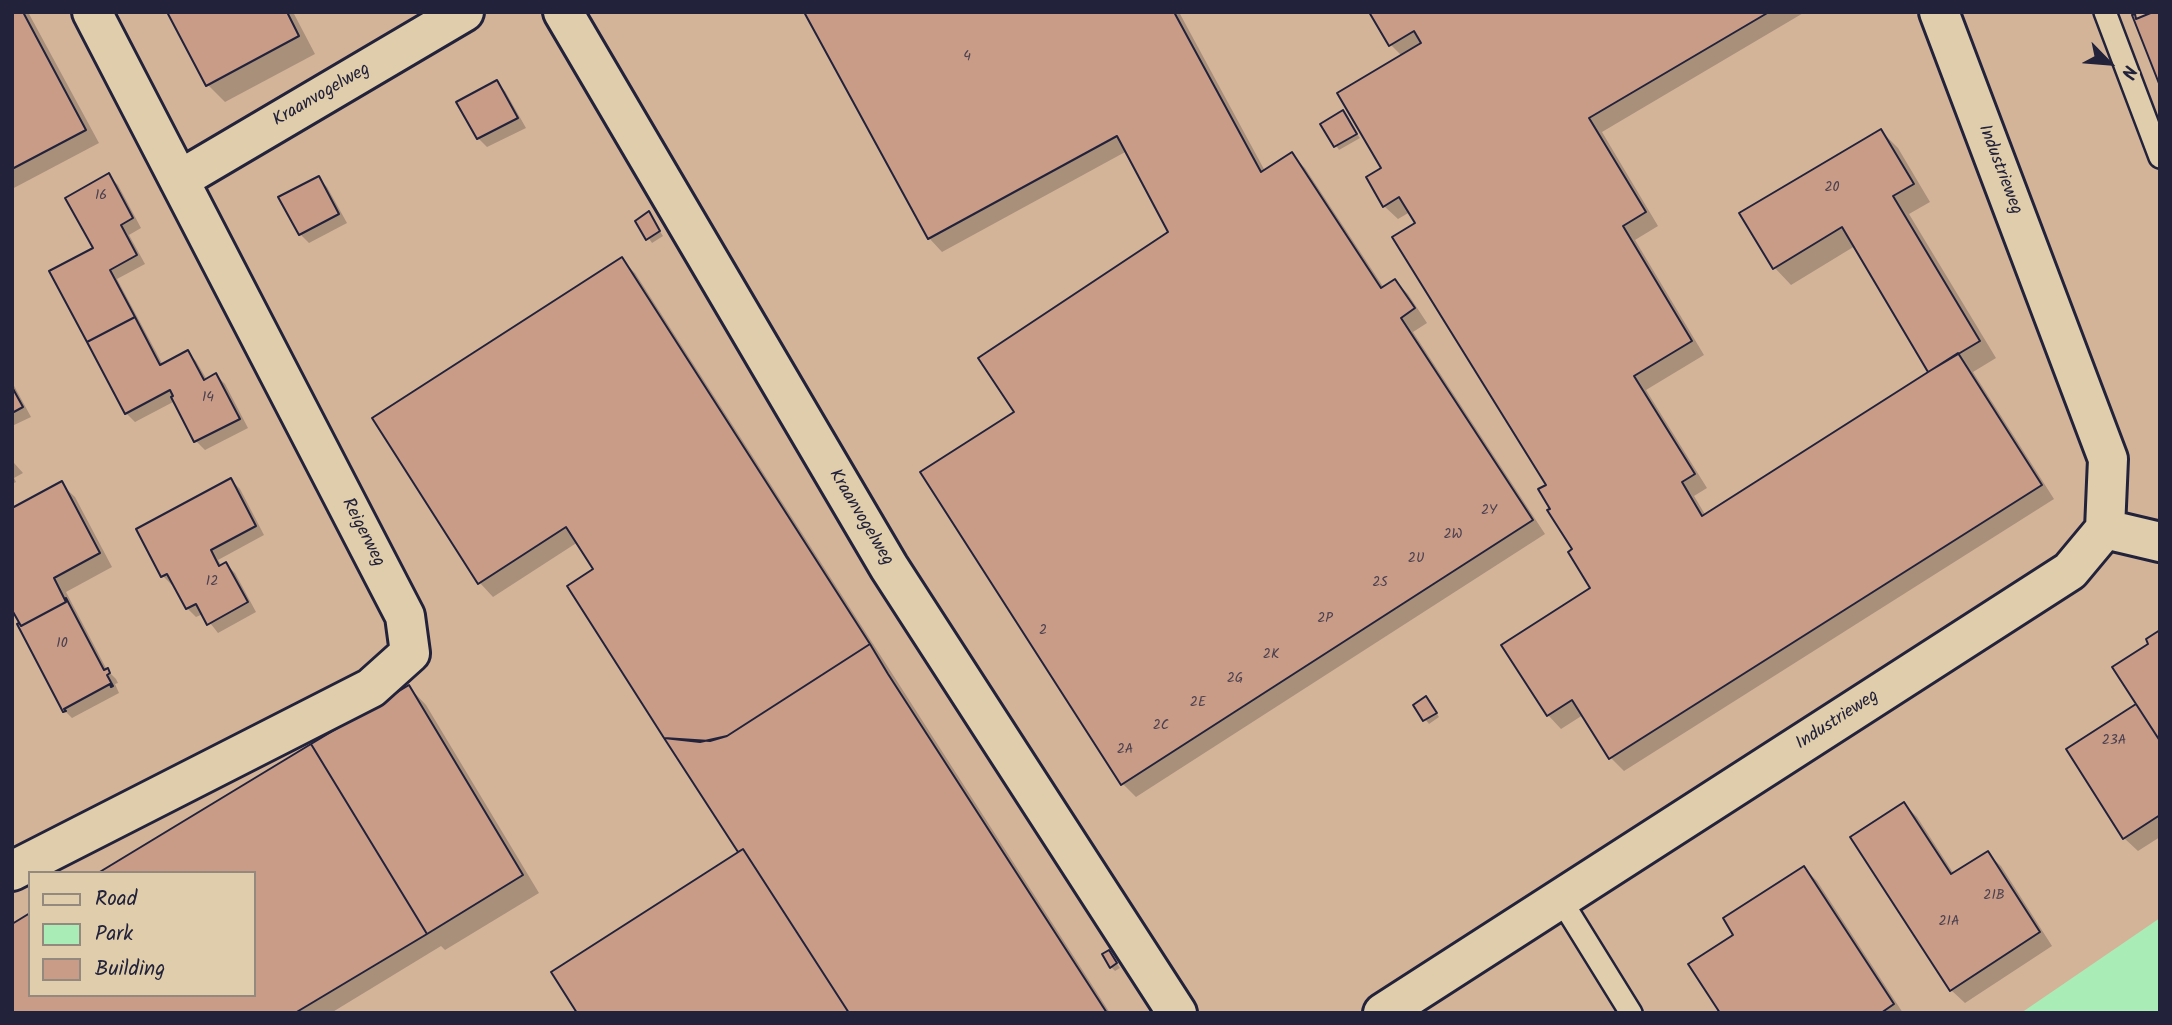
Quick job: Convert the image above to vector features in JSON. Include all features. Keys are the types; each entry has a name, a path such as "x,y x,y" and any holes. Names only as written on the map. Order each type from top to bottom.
{"street":[{"name":"Reigerweg","path":"12,871 371,688 410,653 405,616 92,12"},
{"name":"Kraanvogelweg","path":"179,180 464,12"},
{"name":"Kraanvogelweg","path":"563,12 889,567 1177,1013"},
{"name":"Industrieweg","path":"1383,1013 2070,571 2105,529 2108,459 1939,12"},
{"path":"2105,529 2160,542"}],"lane":[{"path":"2105,12 2160,157"},
{"path":"1561,900 1631,1013"}],"shaded area":[{"path":"12,12 2160,12 2160,1013 12,1013"}],"green space":[{"path":"2160,918 2160,1013 2021,1013"}],"building":[{"path":"12,12 23,12 86,130 12,169"},
{"path":"167,12 287,12 299,36 206,86"},
{"path":"804,12 1174,12 1261,172 1292,152 1381,288 1395,279 1415,308 1401,318 1533,520 1121,785 920,472 1014,412 978,358 1168,232 1117,136 928,239"},
{"path":"1369,12 1769,12 1589,118 1646,212 1623,226 1692,341 1634,376 1695,474 1682,482 1702,516 1958,353 2042,485 1609,759 1572,700 1547,716 1501,645 1590,588 1568,552 1572,549 1547,510 1550,509 1538,489 1546,485 1392,237 1415,223 1399,197 1383,207 1366,177 1381,168 1337,93 1421,43 1414,31 1389,46"},
{"path":"2160,12 2160,86 2132,15 2135,14 2136,19"},
{"path":"497,80 518,118 477,139 456,102"},
{"path":"1343,110 1357,134 1334,147 1320,124"},
{"path":"1881,129 1914,184 1893,196 1980,341 1928,372 1842,227 1773,269 1739,213"},
{"path":"109,173 133,218 121,225 137,255 110,270 135,317 87,342 49,271 93,248 65,198"},
{"path":"319,176 339,214 299,235 278,197"},
{"path":"649,211 660,231 646,240 635,221"},
{"path":"622,257 870,644 727,736 710,741 664,738 567,586 593,569 566,527 478,584 372,418"},
{"path":"135,317 160,365 188,350 204,380 216,373 240,419 194,442 170,390 125,414 87,342"},
{"path":"12,387 23,407 12,413"},
{"path":"231,478 256,526 211,550 219,566 226,562 248,602 207,625 196,604 186,609 167,574 161,577 136,529"},
{"path":"62,481 100,553 54,578 66,602 21,626 12,610 12,508"},
{"path":"66,598 104,670 108,668 110,673 107,675 113,686 110,684 63,712 17,624 21,626 66,602"},
{"path":"2160,630 2160,741 2112,667 2148,644 2146,639"},
{"path":"870,644 1107,1013 849,1013 743,849 738,852 664,738 700,742 727,736"},
{"path":"409,685 523,875 427,934 311,744"},
{"path":"1426,696 1437,713 1423,721 1413,705"},
{"path":"2136,704 2160,741 2160,815 2123,839 2066,749"},
{"path":"311,744 427,934 295,1013 13,1013 12,924 28,914 28,997 256,997 256,871 101,871"},
{"path":"1904,802 1951,874 1988,851 2040,932 1950,991 1850,837"},
{"path":"743,849 849,1013 577,1013 551,972"},
{"path":"1804,866 1894,1004 1881,1013 1720,1013 1688,964 1733,935 1723,918"},
{"path":"1109,950 1117,963 1110,968 1102,954"}]}
